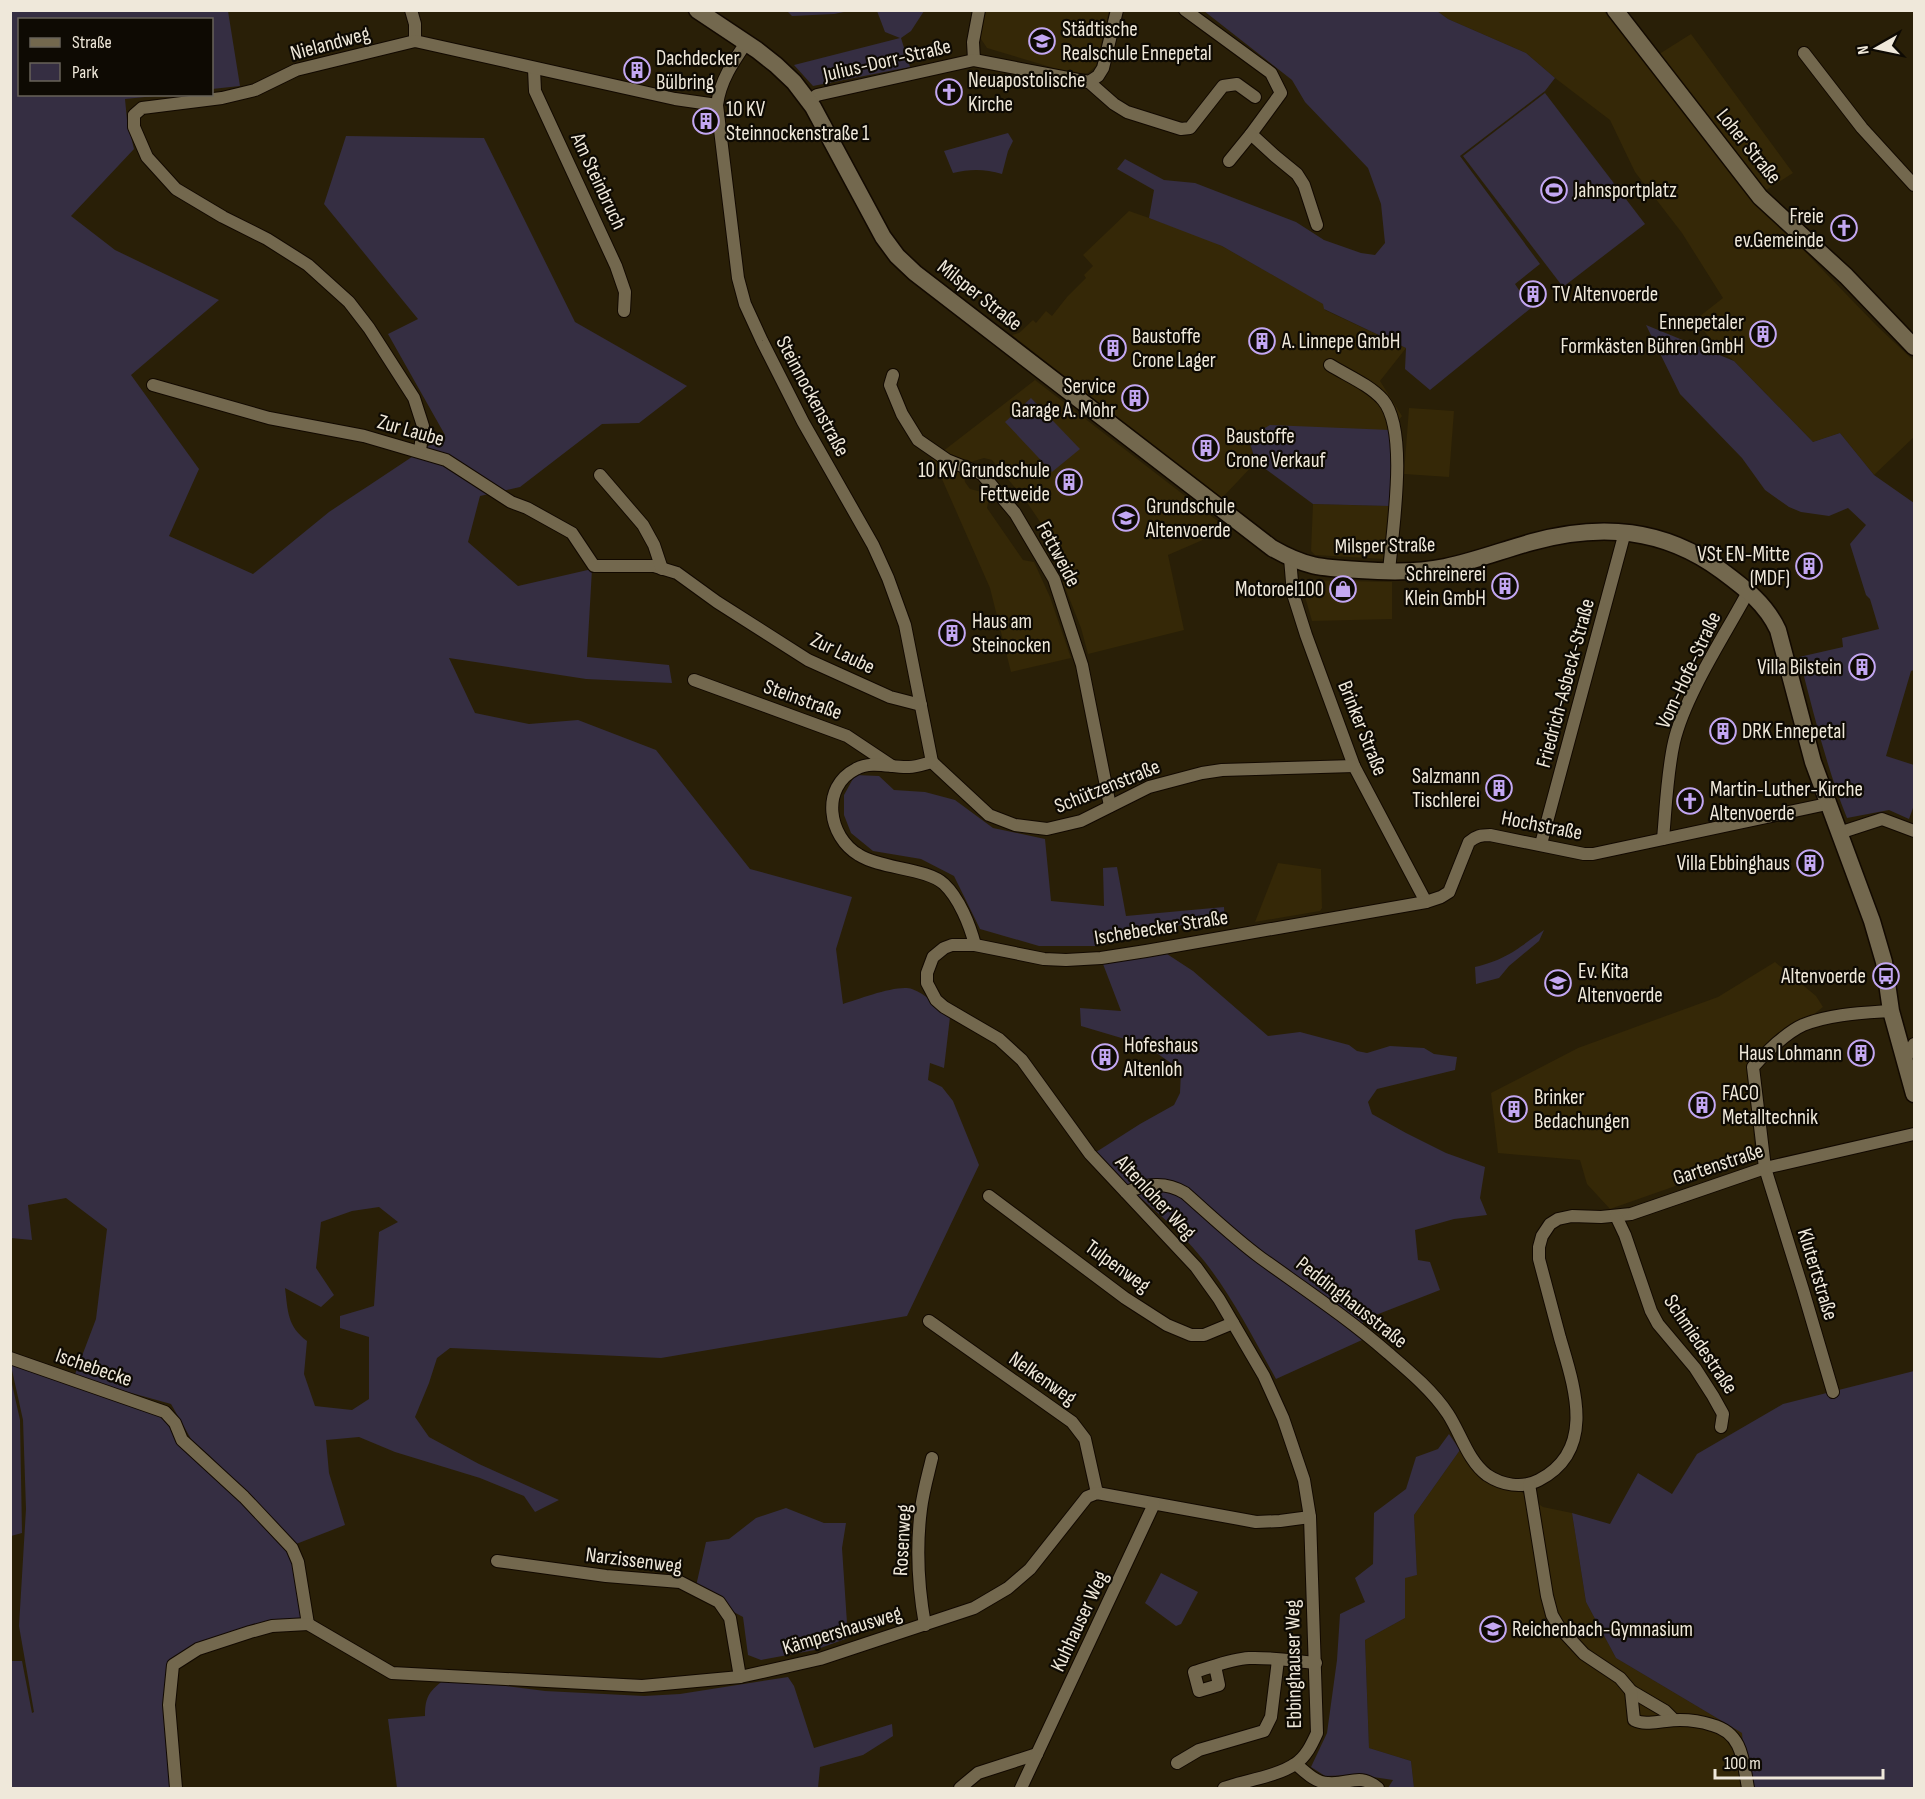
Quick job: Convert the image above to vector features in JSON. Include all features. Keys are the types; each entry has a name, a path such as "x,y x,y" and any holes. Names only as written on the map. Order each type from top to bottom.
{"street":[{"path":"411,10 415,24 415,41"},
{"name":"Milsper Straße","path":"697,10 785,72 809,101 869,213 897,256 915,273 1272,549 1304,564 1319,567 1389,572 1444,567 1566,535 1591,531 1625,532 1654,537 1684,548 1718,568 1748,592 1771,616 1778,630 1813,762 1872,921 1884,962 1891,1011 1914,1094"},
{"path":"979,10 973,42 974,60 1089,82 1127,112 1181,129 1190,128 1223,86 1237,84 1255,97"},
{"path":"1089,82 1098,76 1103,68 1117,10"},
{"path":"1185,10 1271,73 1281,93 1229,161"},
{"name":"Loher Straße","path":"1615,10 1760,197 1846,276 1914,347"},
{"name":"Nielandweg","path":"420,451 423,426 414,398 369,328 349,302 308,265 267,239 223,217 176,189 147,157 134,127 134,115 142,108 222,98 255,90 296,70 415,41 675,99 717,105"},
{"name":"Steinnockenstraße","path":"746,43 726,73 718,90 717,105 738,278 745,304 762,341 803,422 873,545 883,567 904,625 932,762"},
{"path":"1804,53 1862,128 1914,185"},
{"name":"Julius-Dorr-Straße","path":"809,101 817,95 974,60"},
{"name":"Am Steinbruch","path":"534,69 535,91 616,266 625,292 624,311"},
{"path":"1251,134 1297,174 1304,185 1317,225"},
{"path":"1329,365 1383,400 1393,424 1398,450 1389,572"},
{"name":"Fettweide","path":"893,375 890,385 902,414 918,440 947,460 982,474 1015,513 1054,579 1082,665 1110,807"},
{"name":"Zur Laube","path":"153,385 259,416 364,436 446,460 511,502 527,508 572,533 594,566 633,565 677,573 717,602 808,660 890,697 921,705"},
{"path":"600,475 643,525 654,545 662,569"},
{"name":"Friedrich-Asbeck-Straße","path":"1541,844 1625,532"},
{"name":"Brinker Straße","path":"1290,558 1293,594 1354,766 1426,902"},
{"name":"Vom-Hofe-Straße","path":"1663,838 1669,774 1675,740 1700,680 1748,592"},
{"name":"Steinstraße","path":"694,680 848,736 893,766"},
{"path":"932,762 910,767 869,765 857,768 845,776 834,797 832,809 837,834 847,847 861,856 943,883 955,897 973,935 975,945"},
{"name":"Schützenstraße","path":"932,762 990,815 1015,825 1047,830 1081,821 1149,787 1202,773 1222,770 1354,766"},
{"name":"Hochstraße","path":"1426,902 1449,892 1469,842 1474,837 1490,835 1593,854 1827,804"},
{"path":"1839,832 1882,819 1914,831"},
{"name":"Ischebecker Straße","path":"927,982 930,963 939,952 952,945 975,945 1044,959 1101,958 1426,902"},
{"name":"Altenloher Weg","path":"927,982 936,1000 944,1007 999,1039 1022,1059 1090,1154 1196,1267 1219,1299 1264,1376 1283,1418 1304,1480 1310,1517"},
{"name":"Klutertstraße","path":"1833,1392 1765,1168 1753,1067 1776,1044 1803,1025 1846,1014 1891,1011"},
{"path":"1904,1061 1914,1044"},
{"name":"Gartenstraße","path":"1529,1484 1549,1474 1562,1460 1572,1442 1577,1423 1574,1389 1539,1259 1542,1236 1550,1224 1558,1219 1572,1216 1616,1216 1641,1211 1765,1168 1914,1134"},
{"name":"Peddinghausstraße","path":"1126,1192 1158,1184 1173,1186 1185,1193 1259,1257 1356,1326 1389,1353 1441,1404 1473,1459 1485,1473 1502,1483 1529,1484"},
{"name":"Tulpenweg","path":"989,1196 1125,1298 1167,1325 1191,1335 1204,1335 1233,1323"},
{"name":"Schmiedestraße","path":"1616,1216 1625,1235 1651,1311 1658,1324 1695,1368 1724,1414 1721,1427"},
{"name":"Nelkenweg","path":"929,1321 1072,1422 1085,1439 1097,1493"},
{"name":"Ischebecke","path":"10,1358 165,1412 175,1423 182,1440 244,1497 292,1548 298,1562 308,1624"},
{"name":"Rosenweg","path":"925,1624 919,1590 918,1554 921,1508 932,1458"},
{"path":"1529,1484 1547,1596 1552,1615 1559,1627 1584,1654 1620,1678 1631,1691 1674,1720"},
{"path":"1097,1493 1256,1522 1310,1517"},
{"name":"Kämpershausweg","path":"308,1624 392,1673 642,1686 740,1677 820,1659 974,1608 1008,1588 1030,1569 1087,1497 1097,1493"},
{"name":"Kuhhauser Weg","path":"1021,1788 1154,1504"},
{"name":"Ebbinghauser Weg","path":"1296,1764 1309,1749 1317,1734 1310,1517"},
{"name":"Narzissenweg","path":"497,1561 606,1576 680,1582 719,1602 730,1618 740,1677"},
{"path":"176,1788 169,1705 173,1665 198,1648 250,1632 272,1626 308,1624"},
{"path":"1215,1666 1251,1658 1316,1663"},
{"path":"1177,1763 1199,1750 1264,1731 1271,1717 1278,1660"},
{"path":"1631,1691 1634,1720 1640,1723 1674,1720 1702,1721 1723,1727 1730,1732 1738,1744 1748,1788"},
{"path":"960,1788 978,1773 1037,1754"},
{"path":"1224,1788 1296,1764 1313,1778 1328,1784 1361,1779 1378,1788"}],"shaded area":[{"name":"Städtische Realschule Ennepetal","path":"986,11 1109,11 1096,66 1088,73 1074,74 987,48 981,39 980,31"},
{"path":"1437,11 1604,11 1645,63 1691,34 1793,173 1753,198 1914,361 1914,437 1874,475 1840,433 1813,442 1734,361 1718,348 1695,320 1723,298 1682,233 1635,172 1610,120 1526,53 1448,19"},
{"path":"1129,211 1222,246 1324,304 1325,310 1406,348 1380,381 1402,416 1391,430 1248,438 1256,462 1221,499 1012,335 1019,333 1033,320 1036,323 1046,311 1052,316 1086,278 1084,275 1093,266 1083,255"},
{"name":"Grundschule Altenvoerde","path":"1035,380 1228,529 1168,555 1184,630 1088,654 1081,628 1051,552 1053,541 1026,501 992,460 984,458 971,462 965,468 965,482 970,489 986,493 989,498 987,508 1023,560 1034,562 1050,597 1071,658 1011,672 990,588 938,470 929,462"},
{"path":"1409,408 1454,411 1449,477 1404,474"},
{"path":"1313,504 1389,506 1383,559 1315,555 1311,551"},
{"path":"1304,580 1392,582 1392,619 1312,621 1301,583"},
{"path":"1278,863 1321,869 1322,908 1320,911 1255,922"},
{"path":"1775,962 1816,996 1823,1007 1749,1066 1755,1158 1610,1209 1587,1184 1580,1160 1498,1153 1491,1093 1578,1048 1718,997"},
{"name":"Reichenbach-Gymnasium","path":"1460,1450 1543,1507 1572,1513 1586,1602 1616,1658 1742,1733 1746,1788 1414,1788 1411,1761 1369,1748 1365,1640 1405,1618 1405,1577 1417,1575 1414,1515"}],"green space":[{"path":"10,11 228,11 240,86 213,89 213,18 18,18 18,96 155,96 125,99 134,149 71,216 115,250 219,300 131,375 199,469 169,536 253,574 329,512 445,435 388,334 418,319 324,204 346,136 484,138 575,322 687,386 639,423 602,424 520,487 480,496 468,542 518,586 592,569 587,657 669,665 672,683 586,679 449,658 475,713 529,724 578,720 656,750 750,869 852,897 836,949 843,1004 878,993 906,988 922,994 950,1017 944,1068 930,1063 928,1080 942,1087 953,1101 979,1165 907,1316 661,1358 450,1348 437,1358 415,1417 429,1437 479,1464 559,1500 535,1512 524,1496 480,1478 395,1452 359,1437 326,1440 329,1473 345,1525 291,1546 210,1456 191,1439 171,1404 74,1377 96,1319 107,1229 66,1198 28,1205 32,1240 11,1238","holes":["379,1207 398,1222 379,1232 374,1306 340,1316 340,1328 369,1337 369,1399 352,1410 315,1406 304,1374 307,1341 292,1324 285,1288 321,1307 334,1295 316,1268 321,1222 352,1211"]},
{"path":"787,11 849,11 792,16"},
{"path":"877,11 924,11 911,31 901,38 910,67 813,86 794,65 900,38 885,32"},
{"path":"1204,11 1437,11 1448,19 1526,53 1555,78 1545,91 1460,156 1540,264 1515,284 1531,308 1430,390 1405,369 1406,348 1324,309 1323,304 1222,246 1149,218 1154,190 1117,169 1125,159 1164,180 1195,183 1296,222 1324,240 1361,253 1375,255 1385,243 1381,204 1368,168 1305,102 1292,80"},
{"name":"Jahnsportplatz","path":"1545,93 1645,224 1563,287 1463,156"},
{"path":"1008,133 1013,141 1002,174 978,170 953,173 944,151"},
{"path":"1646,325 1734,361 1813,442 1840,433 1874,475 1914,503 1914,670 1911,671 1886,756 1914,765 1914,805 1909,819 1889,810 1847,818 1826,758 1799,657 1843,647 1842,638 1879,629 1850,544 1866,525 1848,508 1829,516 1801,512 1789,507 1765,490 1742,458 1680,394"},
{"path":"1031,398 1080,449 1052,472 1005,422"},
{"path":"1270,425 1391,430 1395,455 1389,506 1313,504 1256,462 1248,438"},
{"path":"855,775 879,776 894,790 925,792 955,800 993,828 1045,839 1051,901 1104,906 1103,868 1117,867 1126,916 1224,907 1225,922 1133,929 1134,939 1097,946 1039,946 980,929 954,876 921,859 873,851 851,833 844,815 844,795"},
{"path":"1544,930 1539,941 1509,966 1499,978 1476,984 1475,967 1504,957"},
{"path":"1167,954 1193,971 1268,1036 1300,1032 1349,1045 1357,1051 1367,1053 1390,1046 1424,1048 1434,1054 1457,1057 1455,1070 1377,1089 1368,1102 1372,1114 1406,1133 1446,1153 1485,1167 1480,1198 1487,1215 1454,1219 1415,1230 1418,1260 1430,1262 1440,1290 1363,1320 1362,1340 1276,1379 1234,1304 1205,1262 1179,1233 1093,1154 1174,1105 1180,1093 1181,1070 1145,1045 1081,1026 1080,1008 1121,1011 1103,964"},
{"path":"10,1361 160,1415 190,1453 289,1549 296,1564 301,1618 270,1622 169,1664 173,1788 11,1788 11,1661 22,1661 32,1713 34,1712 19,1626 26,1509 23,1420"},
{"path":"1914,1371 1914,1788 1746,1788 1742,1733 1616,1658 1586,1602 1572,1513 1610,1524 1638,1473 1672,1494 1697,1454 1783,1404"},
{"path":"10,1375 20,1420 22,1533 11,1536"},
{"path":"1449,1434 1460,1450 1414,1515 1417,1575 1405,1578 1405,1618 1365,1640 1369,1748 1411,1761 1414,1788 1388,1788 1393,1780 1360,1775 1325,1776 1311,1767 1327,1733 1337,1660 1340,1614 1365,1602 1355,1578 1373,1564 1374,1513 1406,1489 1416,1457 1438,1449"},
{"path":"786,1508 824,1523 846,1523 842,1548 848,1638 815,1650 761,1660 748,1655 743,1617 696,1586 706,1542 729,1539 756,1518"},
{"path":"1161,1573 1198,1592 1181,1624 1176,1626 1145,1603"},
{"path":"788,1677 794,1686 814,1748 892,1724 893,1736 863,1755 820,1767 818,1788 397,1788 388,1719 425,1716 426,1703 430,1694 446,1678 545,1691 644,1696 680,1694"}],"place":[{"name":"Städtische Realschule Ennepetal","path":"1042,41"},
{"name":"Dachdecker Bülbring","path":"637,70"},
{"name":"Neuapostolische Kirche","path":"949,92"},
{"name":"10 KV Steinnockenstraße 1","path":"706,121"},
{"name":"Jahnsportplatz","path":"1554,190"},
{"name":"Freie ev.Gemeinde","path":"1844,228"},
{"name":"TV Altenvoerde","path":"1533,294"},
{"name":"Ennepetaler Formkästen Bühren GmbH","path":"1763,334"},
{"name":"A. Linnepe GmbH","path":"1262,341"},
{"name":"Baustoffe Crone Lager","path":"1113,348"},
{"name":"Service Garage A. Mohr","path":"1135,398"},
{"name":"Baustoffe Crone Verkauf","path":"1206,448"},
{"name":"10 KV Grundschule Fettweide","path":"1069,482"},
{"name":"Grundschule Altenvoerde","path":"1126,518"},
{"name":"VSt EN-Mitte (MDF)","path":"1809,566"},
{"name":"Schreinerei Klein GmbH","path":"1505,586"},
{"name":"Motoroel100","path":"1343,589"},
{"name":"Haus am Steinocken","path":"952,633"},
{"name":"Villa Bilstein","path":"1862,667"},
{"name":"DRK Ennepetal","path":"1723,731"},
{"name":"Salzmann Tischlerei","path":"1499,788"},
{"name":"Martin-Luther-Kirche Altenvoerde","path":"1690,801"},
{"name":"Villa Ebbinghaus","path":"1810,863"},
{"name":"Altenvoerde","path":"1886,976"},
{"name":"Ev. Kita Altenvoerde","path":"1558,983"},
{"name":"Haus Lohmann","path":"1861,1053"},
{"name":"Hofeshaus Altenloh","path":"1105,1057"},
{"name":"FACO Metalltechnik","path":"1702,1105"},
{"name":"Brinker Bedachungen","path":"1514,1109"},
{"name":"Reichenbach-Gymnasium","path":"1493,1629"}]}
